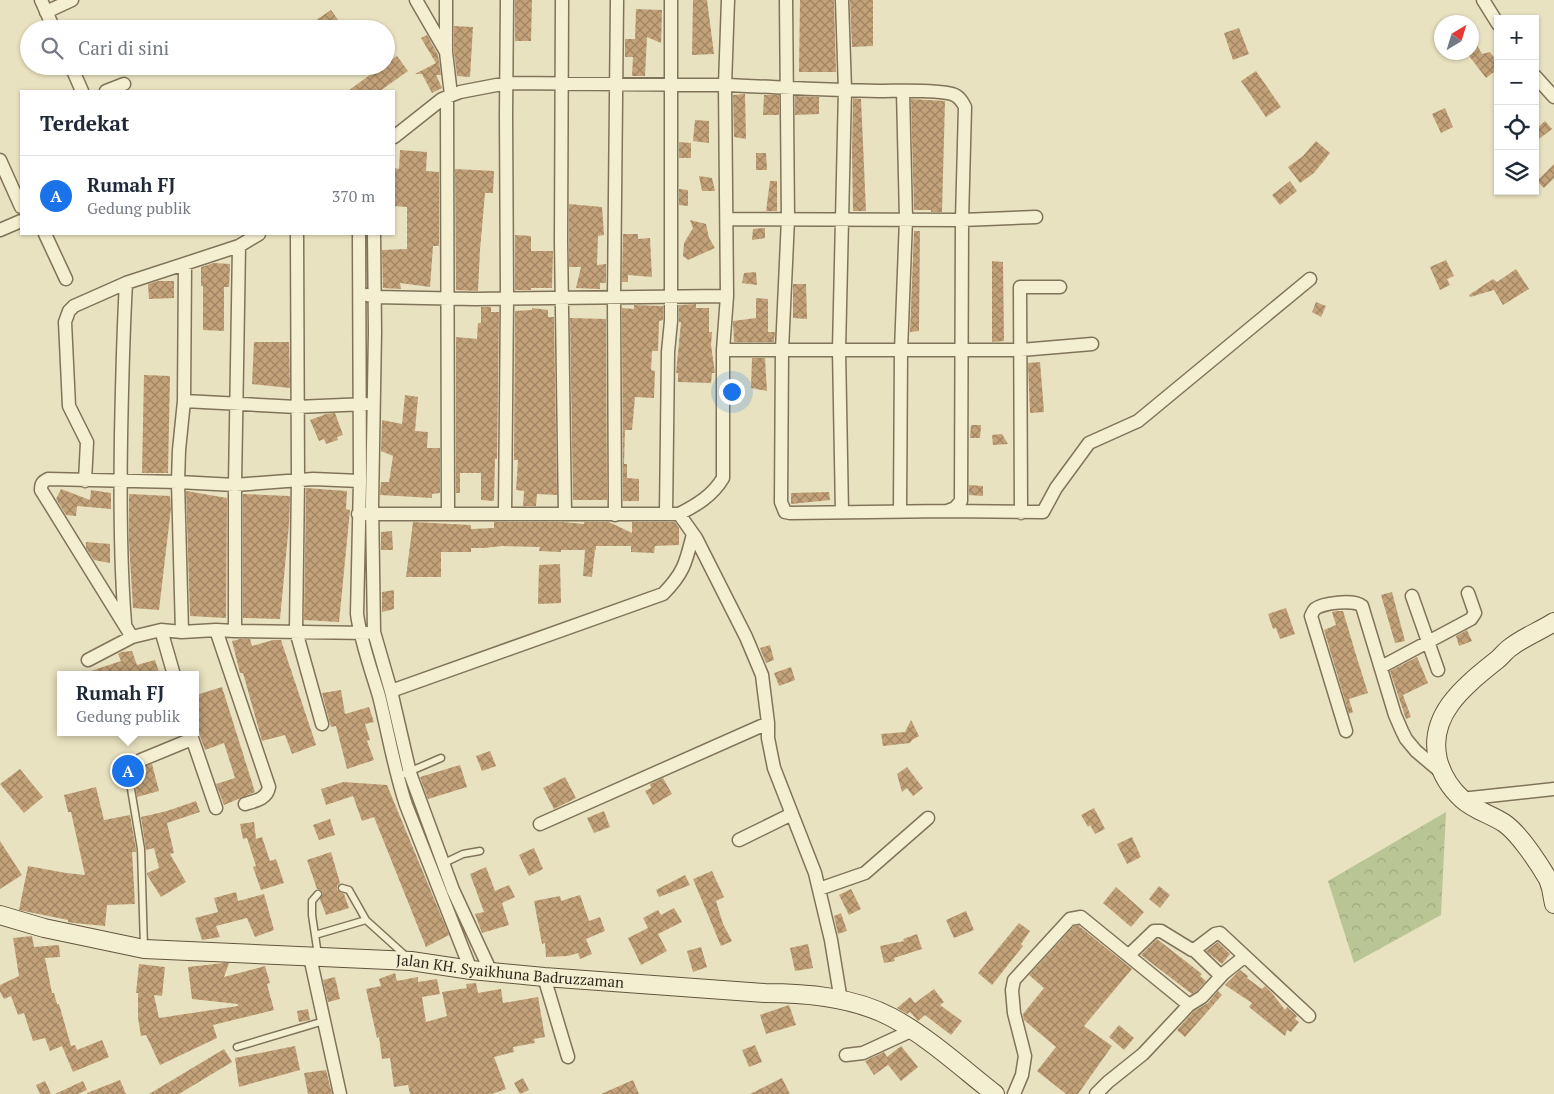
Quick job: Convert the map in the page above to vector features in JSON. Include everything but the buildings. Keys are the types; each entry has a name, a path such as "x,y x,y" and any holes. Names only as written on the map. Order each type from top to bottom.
{"main road":[{"path":"1554,622 1510,647 1464,687 1442,715 1438,726 1436,750 1443,774 1450,786 1461,798 1474,808 1498,819 1512,829 1548,880 1554,904"},
{"name":"Jalan KH. Syaikhuna Badruzzaman","path":"0,915 44,928 144,949 411,961 544,978 765,993 801,993 842,1001 877,1011 913,1030 995,1094"}],"street":[{"path":"50,20 43,6 72,0"},
{"path":"416,0 446,52"},
{"path":"446,0 446,52 449,96 448,514"},
{"path":"505,514 507,0"},
{"path":"562,0 561,298 565,514"},
{"path":"616,0 614,297 616,515"},
{"path":"671,0 670,297 672,514 693,534 746,637 762,675 768,738 774,768 815,873 831,940 842,1001"},
{"path":"358,514 672,514 692,508 717,488 723,478 723,350 727,296 725,85 728,0"},
{"path":"786,0 788,219 782,350 781,502 785,512 1042,512 1056,488 1089,443 1138,421 1310,279"},
{"path":"842,0 845,90 839,350 842,512"},
{"path":"1483,0 1494,18"},
{"path":"75,75 82,90"},
{"path":"1539,80 1554,97"},
{"path":"395,137 449,96 507,83 725,85 903,91 952,94 960,99 965,107 962,220 961,501 955,508 947,511"},
{"path":"109,90 124,84"},
{"path":"900,511 901,351 906,218 903,91"},
{"path":"0,160 20,205"},
{"path":"727,219 906,218 962,220 1036,218"},
{"path":"0,230 20,221"},
{"path":"45,235 66,279"},
{"path":"85,481 87,442 68,406 65,322 69,311 74,306 126,283 238,246 257,235"},
{"path":"298,235 296,632 322,724"},
{"path":"359,235 360,481 357,614 360,634 379,697 397,778 406,805 437,865 453,890 491,972"},
{"path":"374,235 372,514 374,632 450,920 470,970"},
{"path":"234,632 238,246"},
{"path":"182,632 178,482 184,401 184,264"},
{"path":"125,625 121,566 120,482 122,350 126,283"},
{"path":"1021,513 1020,287 1060,287"},
{"path":"360,293 375,297 561,298 727,296"},
{"path":"723,350 962,351 1021,350 1092,344"},
{"path":"184,401 298,407 374,402"},
{"path":"132,637 41,490 43,481 48,479 235,485 313,479 360,481"},
{"path":"391,691 663,594 676,581 686,565 693,534"},
{"path":"1380,667 1471,619 1475,613 1468,593"},
{"path":"1412,596 1438,670"},
{"path":"1346,731 1311,616 1314,610 1318,608 1348,601 1362,606 1380,667 1406,739 1416,751 1443,774"},
{"path":"88,660 132,637 161,630 182,632 216,630 360,634 374,632"},
{"path":"161,630 173,671"},
{"path":"216,630 269,787 268,792 262,799 245,804"},
{"path":"540,824 768,723"},
{"path":"141,760 191,736 216,808"},
{"path":"1461,798 1554,789"},
{"path":"740,840 792,814"},
{"path":"819,889 865,873 928,818"},
{"path":"1014,1094 1022,1075 1025,1056 1014,1013 1012,990 1014,980 1063,924 1075,916 1081,916 1188,1006"},
{"path":"1129,956 1157,930 1194,950 1221,976"},
{"path":"1194,950 1217,933 1220,933 1310,1016"},
{"path":"314,957 340,1094"},
{"path":"1096,1094 1143,1054 1188,1006 1202,997 1221,976 1244,957"},
{"path":"544,978 568,1057"},
{"path":"846,1055 863,1053 913,1030"}],"lane":[{"path":"397,778 441,758"},
{"path":"128,771 141,849 144,949"},
{"path":"437,865 463,854 480,851"},
{"path":"342,888 349,890 366,920 411,961"},
{"path":"314,957 315,935 312,901 318,894"},
{"path":"315,935 366,920"},
{"path":"236,1047 325,1021"}],"green space":[{"path":"1446,812 1441,915 1354,963 1328,881"}],"place":[{"name":"Rumah FJ","path":"128,771"}]}
